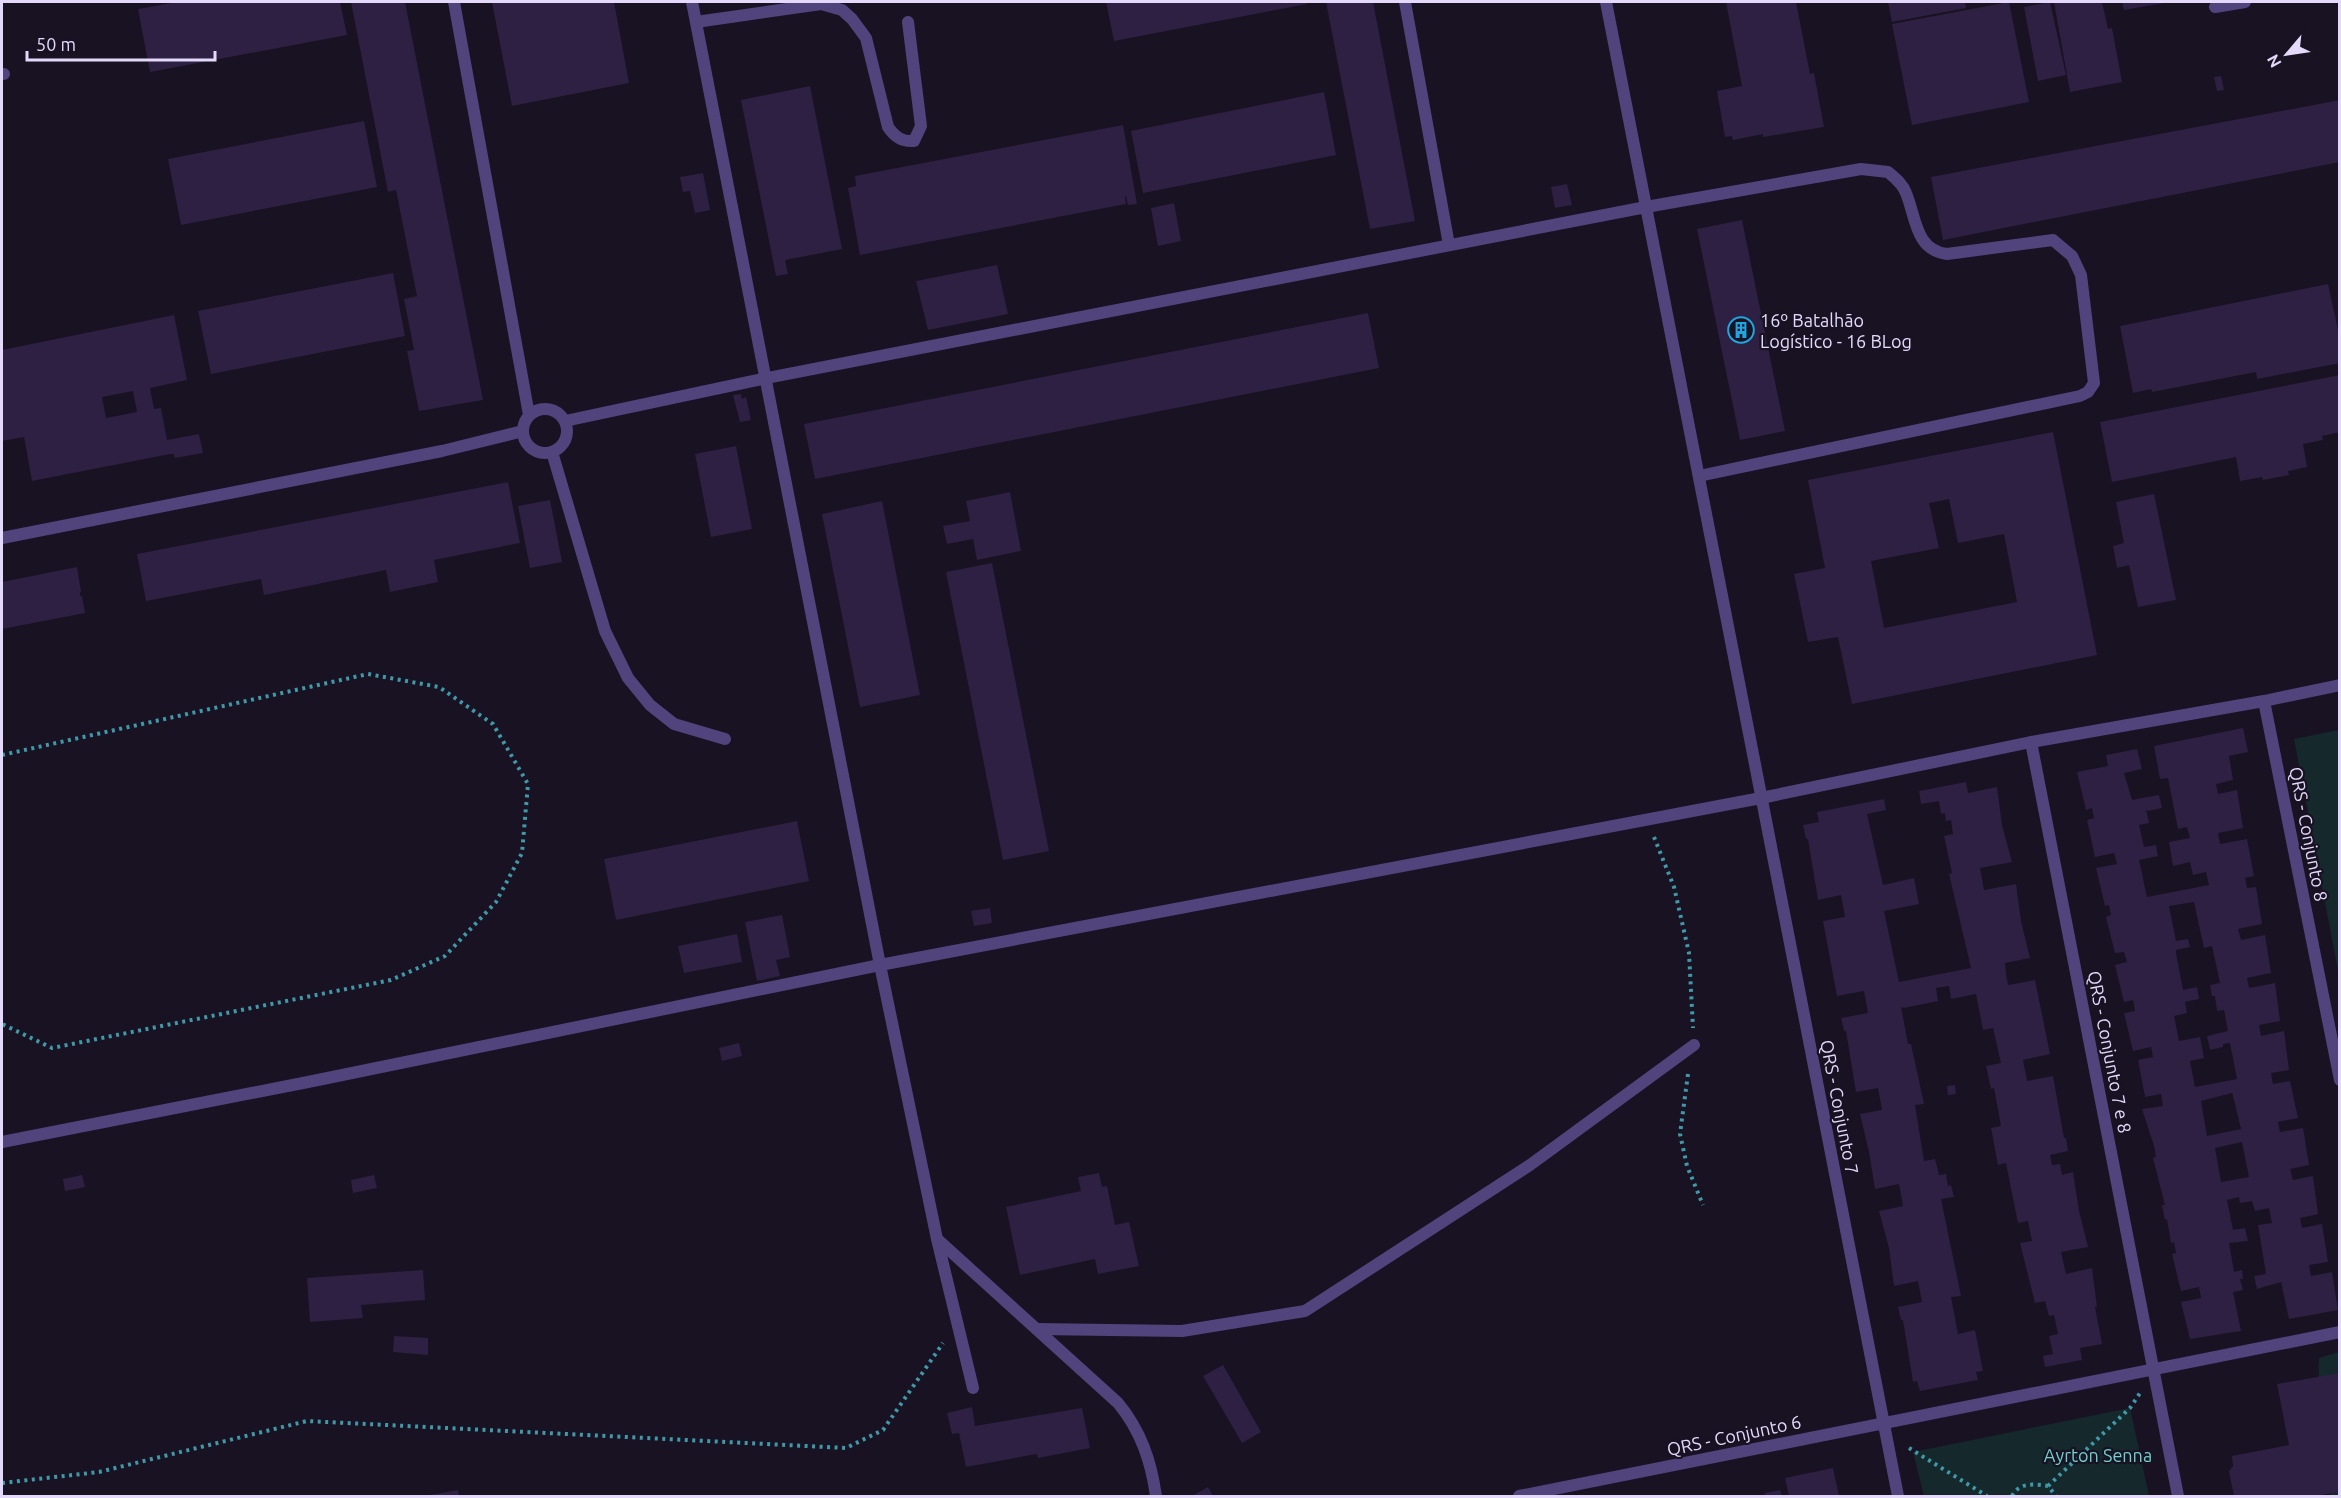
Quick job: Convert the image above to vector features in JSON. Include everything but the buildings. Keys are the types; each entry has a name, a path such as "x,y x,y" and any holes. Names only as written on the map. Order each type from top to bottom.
{"street":[{"path":"454,2 529,415"},
{"path":"692,2 880,965 937,1239 973,1388"},
{"path":"1405,2 1449,245"},
{"name":"QRS - Conjunto 7","path":"1606,2 1883,1423"},
{"path":"2215,7 2245,2"},
{"path":"696,22 821,4 845,6 866,38 888,128 905,142 914,141 921,126 908,22"},
{"path":"565,421 767,378 1449,245 1861,169 1888,172 1905,191 1919,237 1937,253 1947,254 2053,240 2072,256 2081,274 2094,383 2088,392 2080,396 1698,476"},
{"path":"544,408 560,414 565,421 566,439 552,452 542,453 532,449 526,441 523,431 525,423 529,415 536,410 544,408"},
{"path":"2,537 430,454 523,431"},
{"path":"552,452 605,631 628,678 650,705 674,724 725,739"},
{"path":"2,1142 880,965 1761,798 2031,742 2264,701 2340,685"},
{"name":"QRS - Conjunto 8","path":"2264,701 2340,1080"},
{"name":"QRS - Conjunto 7 e 8","path":"2031,742 2178,1497"},
{"path":"1036,1329 1182,1331 1305,1311 1530,1165 1694,1045"},
{"path":"937,1239 1118,1403 1133,1420 1152,1470 1156,1497"},
{"name":"QRS - Conjunto 6","path":"1518,1497 2340,1332"},
{"path":"1883,1423 1898,1497"}],"path":[{"path":"2,755 368,674 439,687 493,724 528,784 522,853 496,902 445,956 391,980 52,1048 2,1024"},
{"path":"1647,820 1674,887 1689,953 1694,1045 1685,1087 1680,1134 1688,1166 1703,1205"},
{"path":"2,1483 99,1472 307,1421 846,1448 882,1430 957,1322"},
{"path":"2048,1486 2130,1408 2154,1369"},
{"path":"1906,1445 1913,1452 1987,1497"},
{"path":"2012,1497 2014,1492 2030,1483 2048,1486 2056,1497"}],"green space":[{"path":"2340,730 2339,976 2294,739"},
{"path":"2339,1352 2339,1496 2331,1496 2317,1433 2319,1358"},
{"name":"Ayrton Senna","path":"2130,1408 2149,1496 1924,1496 1913,1452"}],"place":[{"name":"16º Batalhão Logístico - 16 BLog","path":"1741,330"}]}
